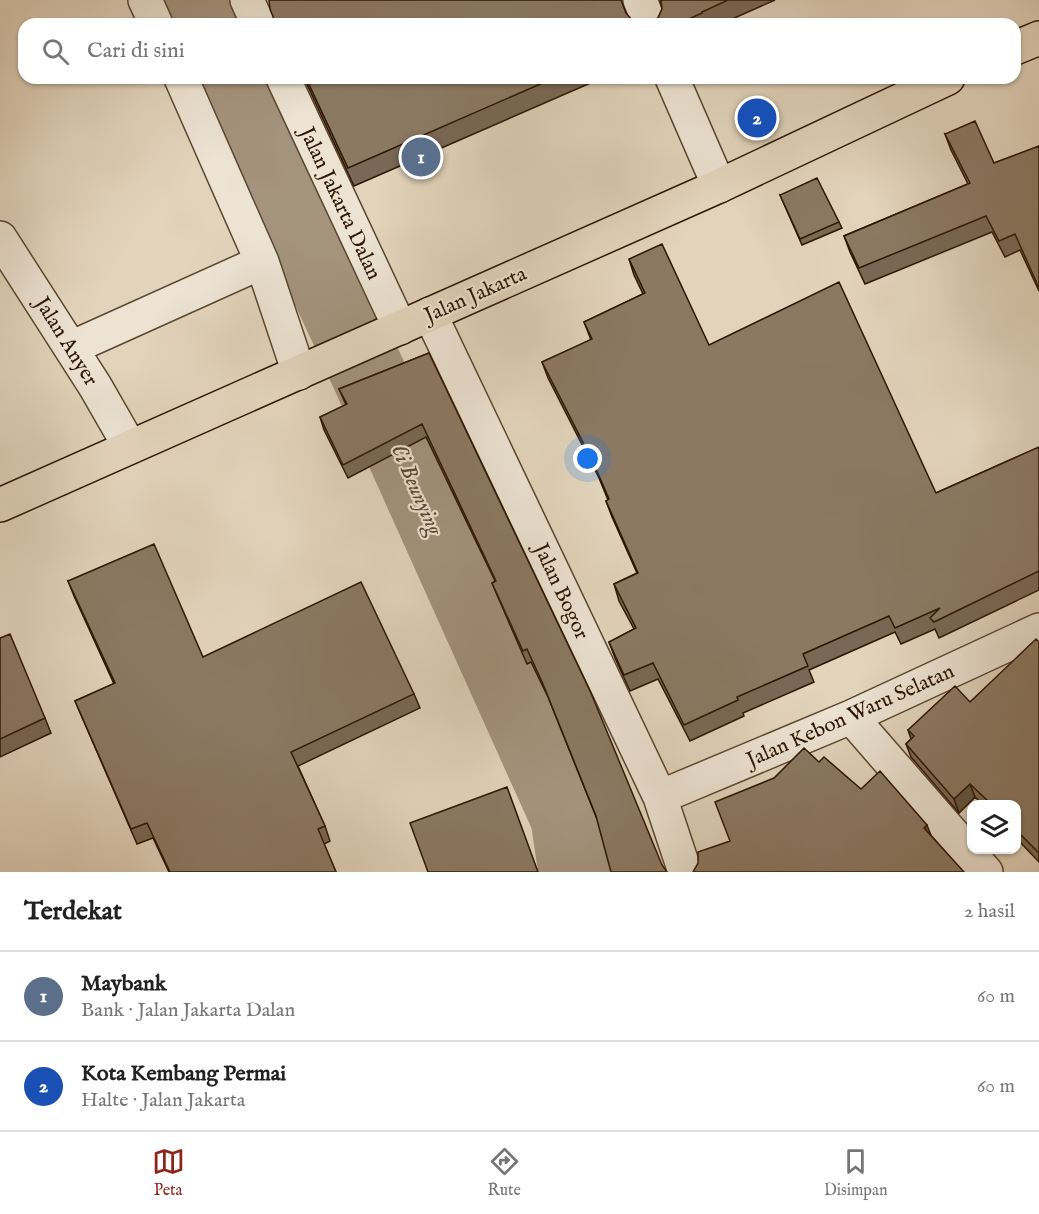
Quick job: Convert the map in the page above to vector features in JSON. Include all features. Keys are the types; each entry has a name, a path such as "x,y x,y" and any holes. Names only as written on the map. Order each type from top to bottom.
{"main road":[{"path":"1021,46 1039,38"},
{"name":"Jalan Jakarta","path":"0,505 719,186 935,84"}],"street":[{"path":"145,0 153,18"},
{"path":"247,0 255,18"},
{"path":"640,0 648,18"},
{"path":"184,84 262,262 304,370"},
{"name":"Jalan Jakarta Dalan","path":"286,84 395,330"},
{"path":"675,84 719,186"},
{"name":"Jalan Anyer","path":"0,238 95,386 130,447"},
{"path":"71,348 262,262"},
{"name":"Jalan Bogor","path":"430,314 660,797 685,872"},
{"name":"Jalan Kebon Waru Selatan","path":"660,797 851,717 1039,630"},
{"path":"851,717 986,872"}],"building":[{"path":"269,0 621,0 630,18 274,18"},
{"path":"661,0 728,0 691,18 658,18 662,9"},
{"path":"309,84 540,84 348,168"},
{"path":"975,121 994,163 1039,146 1039,288 1015,234 999,241 986,216 859,268 844,236 970,183 945,134"},
{"path":"817,178 839,222 800,239 780,195"},
{"path":"662,244 709,345 839,282 936,493 1039,447 1039,571 934,622 930,618 940,608 895,628 889,616 803,654 808,666 737,697 738,700 684,725 653,663 624,675 609,642 636,628 614,584 638,573 606,501 609,499 593,462 542,362 592,339 584,322 645,293 629,259"},
{"path":"429,353 591,693 662,865 667,872 611,872 596,816 543,684 527,649 523,651 492,583 496,581 422,424 343,465 320,417 347,404 339,389"},
{"path":"154,544 203,657 361,582 414,694 291,752 325,826 318,829 336,872 170,872 147,823 131,829 75,701 115,683 68,581"},
{"path":"10,634 45,718 0,739 0,638"},
{"path":"1036,639 1039,642 1039,853 1021,835 1021,800 987,800 970,784 954,799 906,744 914,736 908,730 955,686 970,702"},
{"path":"804,748 819,762 824,757 861,789 880,771 927,825 924,828 964,872 693,872 698,863 698,852 730,841 715,802 774,778"},
{"path":"507,787 538,872 428,872 410,823"}],"waterway":[{"name":"Ci Beunying","path":"195,0 203,18"},
{"name":"Ci Beunying","path":"234,84 368,373 568,818 576,872"}],"place":[{"name":"Kota Kembang Permai","path":"757,118"},
{"name":"Maybank","path":"421,157"}]}
